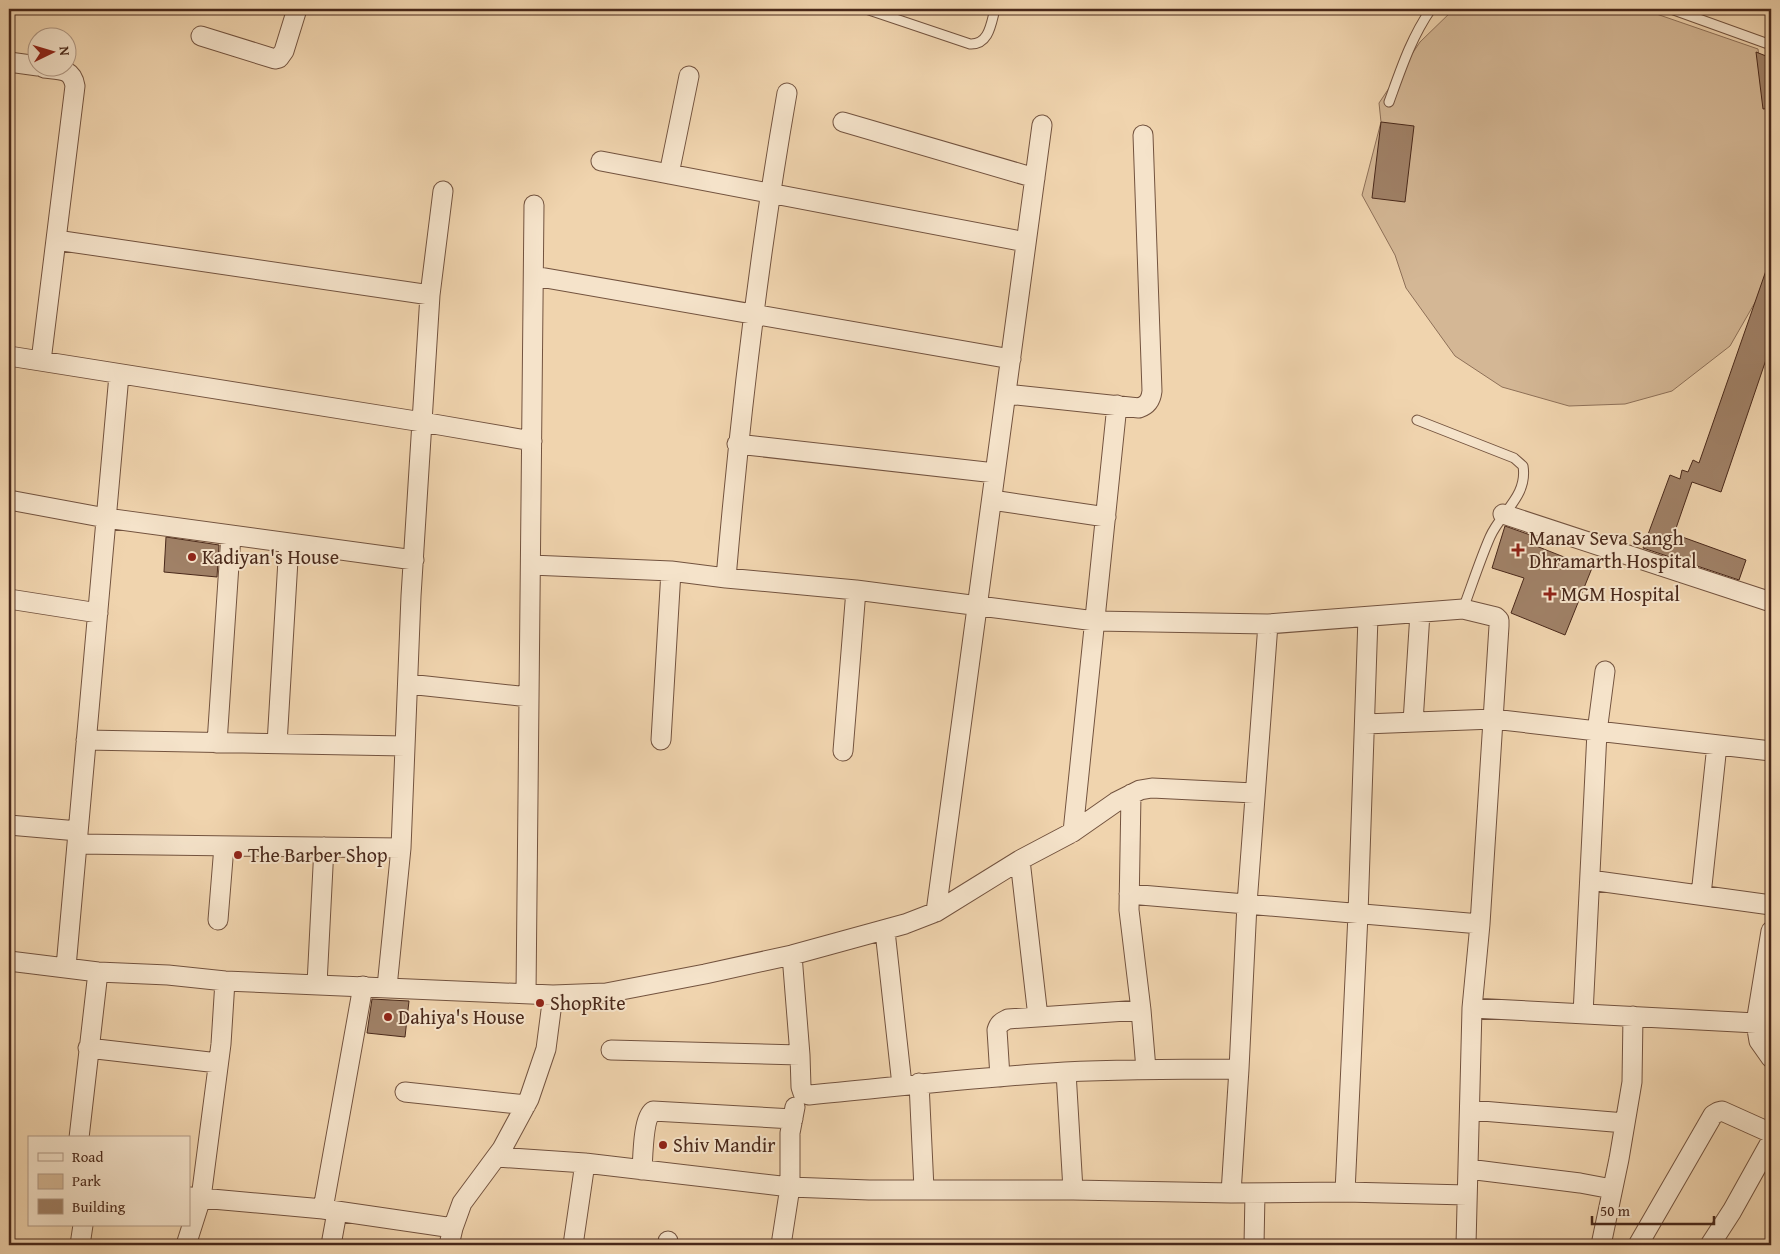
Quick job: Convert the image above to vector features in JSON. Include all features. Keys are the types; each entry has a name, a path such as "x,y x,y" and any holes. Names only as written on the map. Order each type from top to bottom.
{"street":[{"path":"201,36 275,59 282,55 297,9"},
{"path":"9,62 28,65"},
{"path":"669,174 689,76"},
{"path":"41,361 75,86 74,78"},
{"path":"726,578 737,444 770,192 787,93"},
{"path":"842,122 1035,178"},
{"path":"936,912 1042,126"},
{"path":"1006,394 1139,408 1145,406 1151,398 1143,135"},
{"path":"601,161 1026,242"},
{"path":"387,987 402,848 414,560 430,295 443,190"},
{"path":"526,994 534,205"},
{"path":"56,240 430,295"},
{"path":"534,276 1011,359"},
{"path":"9,356 422,422 532,442"},
{"path":"66,967 119,375"},
{"path":"1073,832 1117,405"},
{"path":"737,444 995,473"},
{"path":"9,500 106,518 414,560"},
{"path":"992,500 1106,517"},
{"path":"1503,514 1771,602"},
{"path":"217,743 231,535"},
{"path":"276,744 288,543"},
{"path":"531,565 671,571 856,590 1095,622 1268,624 1463,609 1493,615 1499,620 1480,924 1472,1008 1466,1245"},
{"path":"661,740 671,571"},
{"path":"843,751 856,590"},
{"path":"9,599 98,613"},
{"path":"1413,722 1420,613"},
{"path":"1345,1192 1358,914 1368,617"},
{"path":"1231,1193 1240,1069 1254,793 1268,624"},
{"path":"1582,1014 1598,732 1605,671"},
{"path":"408,684 529,697"},
{"path":"1365,724 1493,719 1771,751"},
{"path":"86,740 405,746"},
{"path":"1701,896 1718,745"},
{"path":"9,961 98,972 168,975 225,981 553,995 606,993 792,955 884,931 936,912 1020,860 1073,832 1116,802 1140,790 1152,788 1254,793"},
{"path":"1131,794 1129,894 1146,1069"},
{"path":"9,825 78,837 224,846 402,848"},
{"path":"218,920 224,846"},
{"path":"316,984 324,847"},
{"path":"1020,860 1038,1018"},
{"path":"1590,880 1771,905"},
{"path":"1129,894 1480,924"},
{"path":"884,931 911,1084 924,1189"},
{"path":"1770,1053 1759,1041 1756,1023 1771,931"},
{"path":"781,1245 790,1187 789,1144 796,1105 803,1093 801,1087 792,955"},
{"path":"79,1136 98,972"},
{"path":"190,1224 218,1063 225,981"},
{"path":"331,1245 330,1210 363,986"},
{"path":"195,1197 330,1210 451,1236 457,1214 468,1192 497,1157 526,1105 546,1049 553,995"},
{"path":"1472,1008 1756,1023"},
{"path":"1000,1077 998,1030 999,1024 1008,1019 1141,1010"},
{"path":"1601,1245 1632,1082 1633,1016"},
{"path":"88,1048 218,1063"},
{"path":"611,1050 800,1055"},
{"path":"803,1093 812,1095 911,1084 1066,1072 1146,1069 1240,1069"},
{"path":"1066,1072 1073,1190"},
{"path":"406,1092 526,1105"},
{"path":"1470,1110 1625,1123"},
{"path":"642,1170 647,1122 649,1114 653,1111 793,1118"},
{"path":"1638,1245 1713,1115 1722,1112 1771,1133"},
{"path":"1710,1245 1732,1211 1771,1141"},
{"path":"497,1157 585,1163 790,1187 869,1190 1345,1192 1467,1195"},
{"path":"573,1245 585,1163"},
{"path":"1468,1169 1580,1183 1612,1189"},
{"path":"1254,1245 1255,1193"},
{"path":"80,1245 83,1226"},
{"path":"186,1245 190,1226"}],"lane":[{"path":"866,9 970,44 977,44 983,42 987,35 996,9"},
{"path":"1389,102 1405,56 1416,32 1431,9"},
{"path":"1671,9 1771,45"},
{"path":"1417,420 1519,462 1523,466 1523,479 1516,499 1503,514 1490,536 1463,609"}],"green space":[{"path":"1454,9 1642,9 1758,49 1771,149 1771,266 1769,278 1730,346 1672,391 1625,404 1569,406 1502,387 1455,356 1406,288 1395,255 1362,195 1381,122 1379,103 1420,42"}],"building":[{"path":"1756,52 1771,58 1771,108 1763,109"},
{"path":"1381,122 1414,126 1405,202 1372,198"},
{"path":"1769,262 1771,262 1771,345 1721,492 1692,482 1674,534 1746,560 1739,580 1643,548 1670,475 1680,479 1682,470 1688,472 1693,460 1699,463"},
{"path":"1505,526 1533,536 1531,544 1592,568 1565,635 1511,613 1524,578 1492,568"},
{"name":"Kadiyan's House","path":"166,537 219,545 217,577 164,572"},
{"name":"Dahiya's House","path":"372,999 409,1001 405,1037 367,1033"}],"place":[{"name":"Manav Seva Sangh Dhramarth Hospital","path":"1518,550"},
{"name":"Kadiyan's House","path":"192,557"},
{"name":"MGM Hospital","path":"1550,594"},
{"name":"The Barber Shop","path":"238,855"},
{"name":"ShopRite","path":"540,1003"},
{"name":"Dahiya's House","path":"388,1017"},
{"name":"Shiv Mandir","path":"663,1145"}]}
